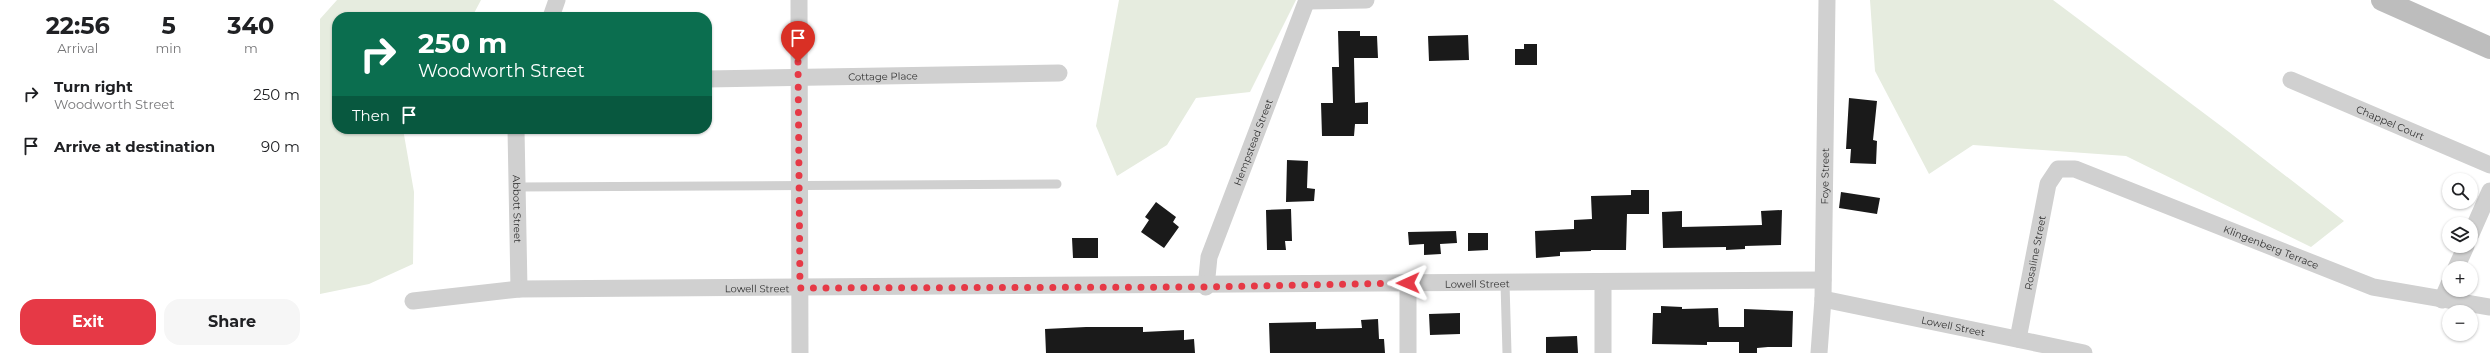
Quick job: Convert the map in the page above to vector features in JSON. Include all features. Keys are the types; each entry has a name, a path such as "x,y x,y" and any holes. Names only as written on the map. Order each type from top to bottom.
{"main road":[{"path":"2382,0 2490,48"}],"street":[{"path":"553,12 557,0"},
{"path":"799,0 798,78 800,353"},
{"path":"1307,0 1366,0"},
{"name":"Hempstead Street","path":"1206,287 1209,257 1307,0"},
{"name":"Foye Street","path":"1819,353 1823,280 1827,0"},
{"name":"Cottage Place","path":"712,78 798,78 1059,73"},
{"name":"Chappel Court","path":"2291,80 2490,165"},
{"name":"Abbott Street","path":"516,134 518,289"},
{"name":"Klingenberg Terrace","path":"2058,169 2075,169 2373,287 2490,307"},
{"name":"Rosaline Street","path":"2018,339 2048,184 2058,169"},
{"path":"2478,218 2490,191"},
{"name":"Lowell Street","path":"413,301 518,289 1206,287 1408,283 1603,283 1823,280"},
{"path":"1408,283 1408,353"},
{"path":"1603,283 1603,353"},
{"name":"Lowell Street","path":"1822,299 2084,353"}],"lane":[{"path":"516,188 1057,184"},
{"path":"1505,283 1507,353"}],"shaded area":[{"path":"337,0 481,0 475,12 332,12 332,134 404,134 414,192 413,264 369,284 320,294 320,19"},
{"path":"1119,0 1296,0 1250,92 1196,98 1167,145 1117,176 1096,126"},
{"path":"1870,0 2053,0 2229,132 2344,221 2311,247 2126,156 1973,145 1929,174 1875,71"}],"building":[{"path":"1338,31 1360,31 1360,36 1377,36 1378,58 1354,58 1355,103 1368,102 1368,124 1355,124 1354,136 1322,136 1321,103 1333,103 1332,67 1339,67"},
{"path":"1468,35 1469,60 1429,61 1428,36"},
{"path":"1524,44 1537,44 1537,65 1515,65 1515,49 1524,49"},
{"path":"1849,98 1877,101 1873,140 1877,141 1876,164 1850,163 1851,149 1846,149"},
{"path":"1287,160 1308,161 1307,188 1315,189 1314,201 1286,202"},
{"path":"1631,190 1649,190 1649,214 1627,214 1626,250 1560,252 1560,256 1536,258 1535,231 1574,229 1574,220 1592,219 1591,196 1631,195"},
{"path":"1841,192 1880,198 1877,214 1839,208"},
{"path":"1156,202 1176,217 1173,222 1179,227 1164,248 1141,232 1149,220 1145,217"},
{"path":"1291,209 1292,241 1285,241 1286,250 1267,250 1266,210"},
{"path":"1782,210 1781,245 1745,246 1745,249 1726,250 1726,247 1663,248 1662,212 1682,211 1682,227 1762,225 1761,211"},
{"path":"1456,231 1457,243 1440,244 1441,254 1424,255 1424,244 1409,245 1408,232"},
{"path":"1468,233 1488,233 1488,250 1468,251"},
{"path":"1072,238 1098,238 1098,258 1073,258"},
{"path":"1661,306 1682,307 1682,309 1718,308 1719,327 1744,327 1744,309 1793,311 1792,347 1757,348 1757,353 1739,353 1739,342 1707,342 1707,345 1652,344 1653,313 1661,313"},
{"path":"1460,313 1460,334 1430,335 1429,314"},
{"path":"1378,319 1379,339 1384,339 1385,353 1270,353 1269,323 1316,322 1316,329 1362,328 1361,320"},
{"path":"1143,327 1143,332 1184,330 1184,340 1194,339 1195,353 1046,353 1045,329"},
{"path":"1577,336 1578,353 1546,353 1546,337"}],"route":[{"path":"798,62 800,288 1206,287 1408,283"}]}
